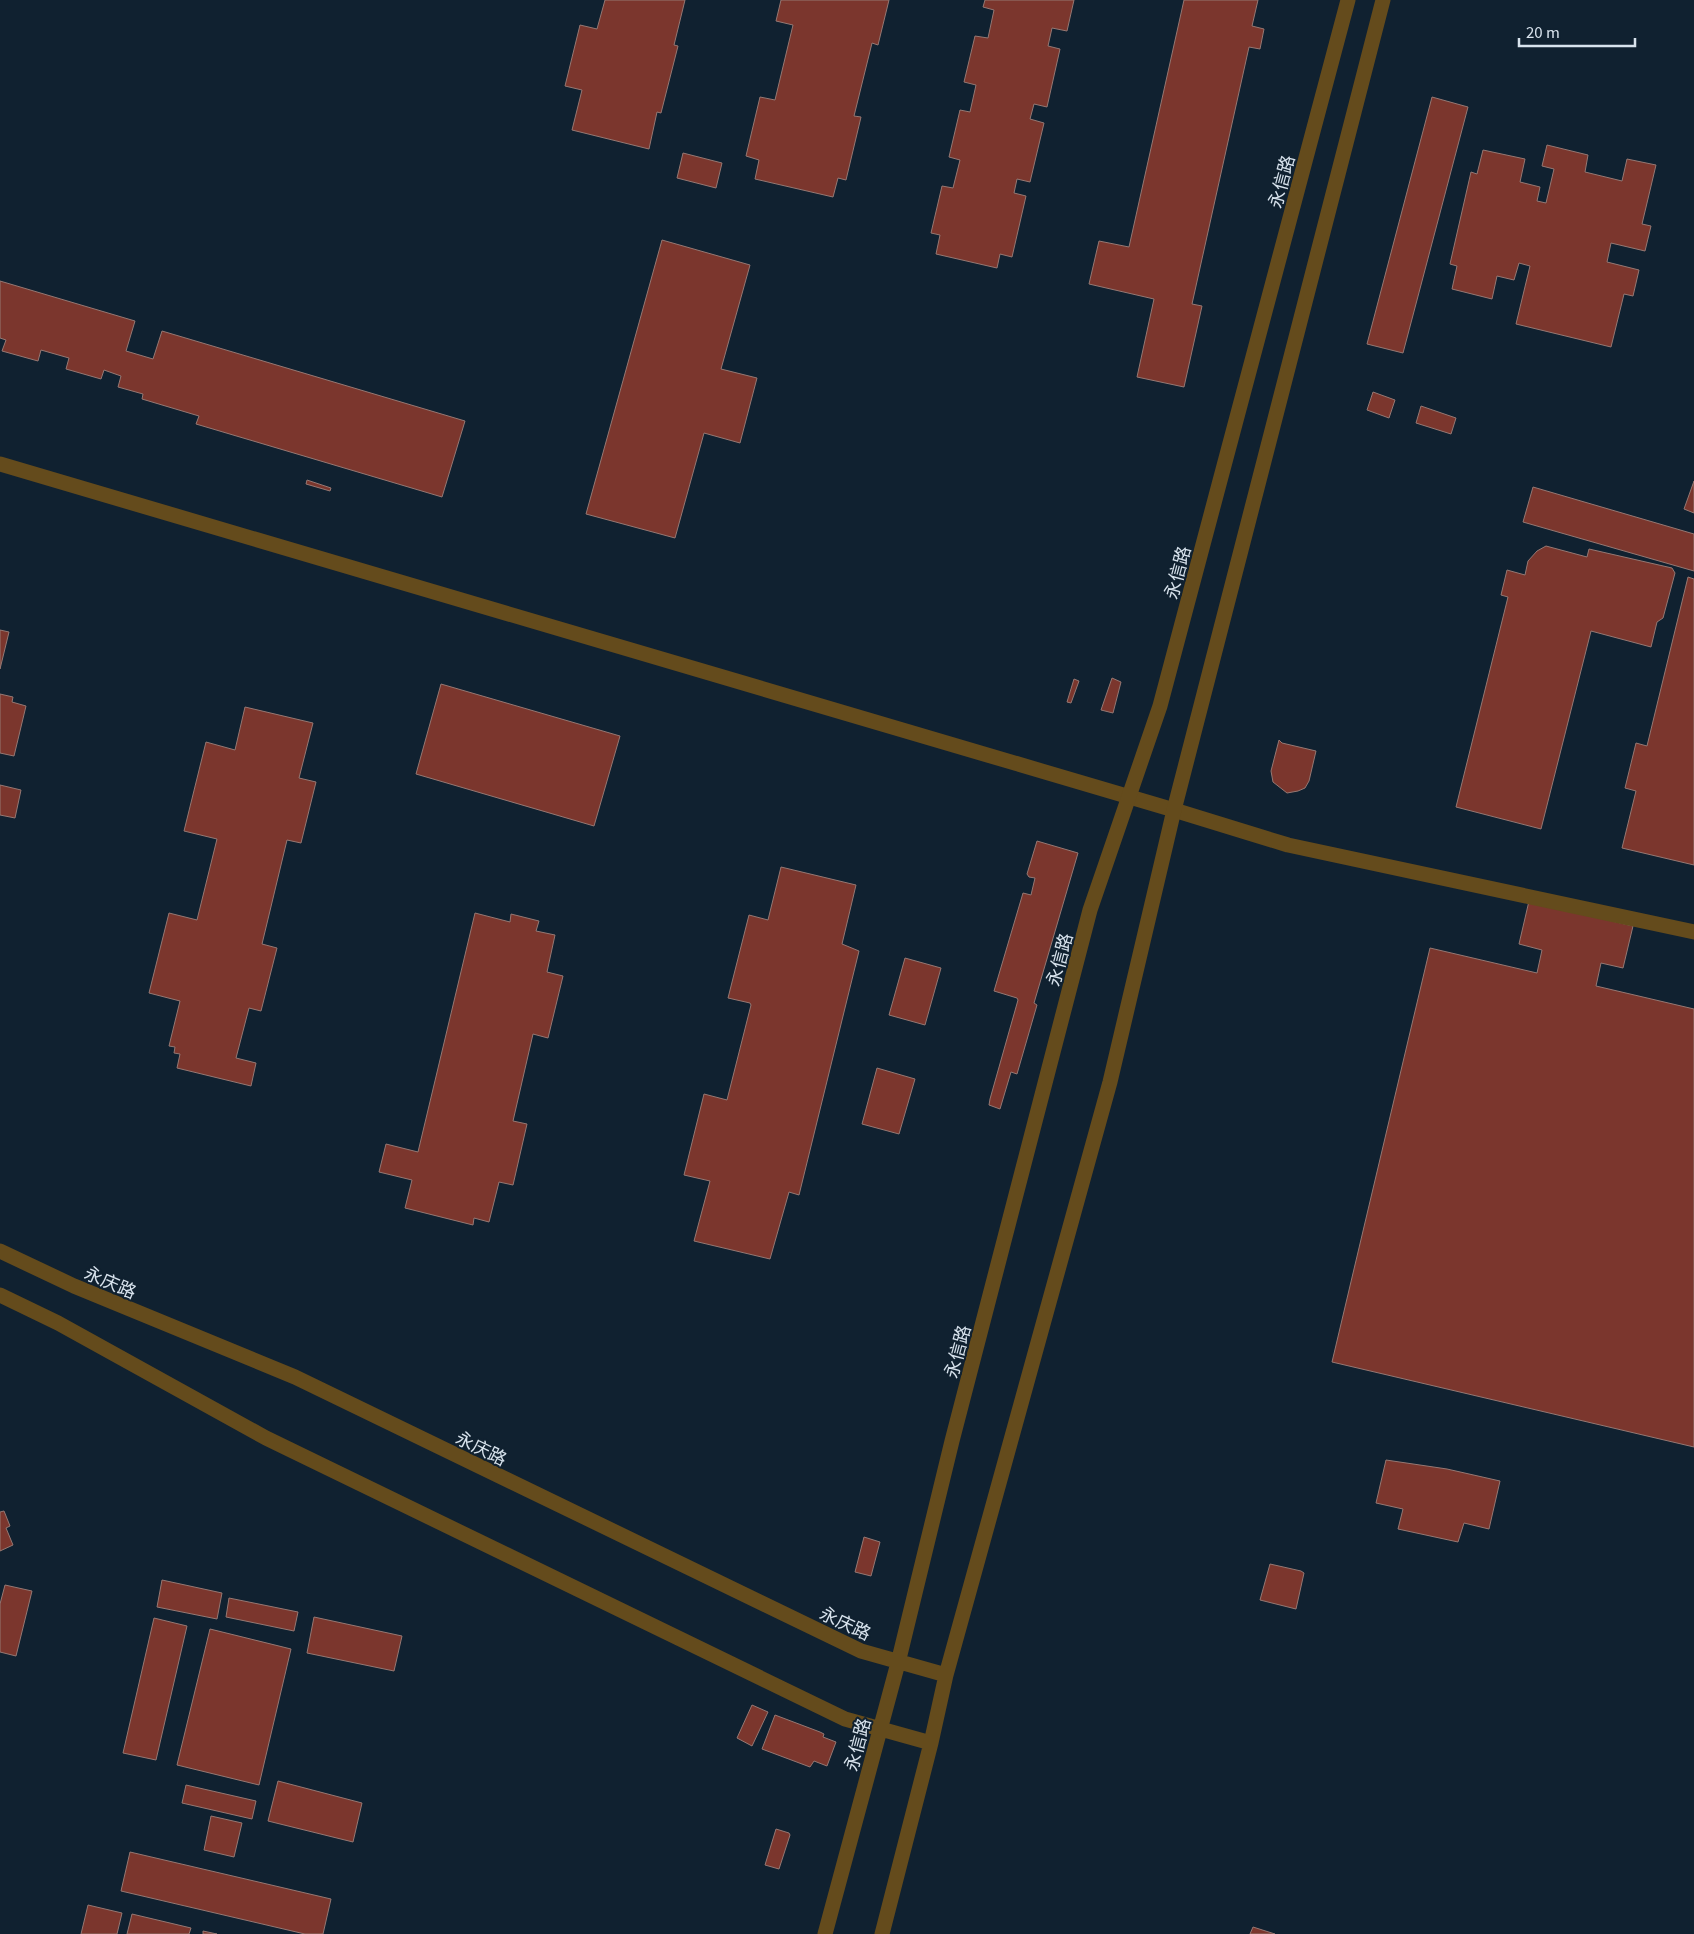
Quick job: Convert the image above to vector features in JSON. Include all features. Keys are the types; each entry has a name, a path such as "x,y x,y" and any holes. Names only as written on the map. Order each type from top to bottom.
{"street":[{"name":"永信路","path":"825,1934 898,1663 952,1441 1090,910 1160,706 1348,0"},
{"path":"882,1934 931,1743 946,1675 1110,1082 1174,810 1383,0"},
{"path":"0,464 1128,796 1288,845 1694,932"},
{"name":"永庆路","path":"0,1251 74,1286 295,1377 861,1651 946,1675"},
{"path":"0,1296 58,1323 266,1438 845,1719 931,1743"}],"building":[{"path":"605,0 685,0 674,45 678,46 661,113 657,112 649,149 572,130 582,90 565,86 580,25 597,29"},
{"path":"781,0 889,0 878,45 872,43 854,116 861,117 846,180 838,178 833,197 755,179 759,160 746,156 760,97 775,100 793,25 776,21"},
{"path":"985,0 1074,0 1067,31 1052,28 1048,46 1060,49 1047,107 1034,104 1030,119 1044,123 1030,182 1017,179 1014,193 1026,196 1012,257 1000,254 997,268 936,254 940,235 931,233 942,186 953,188 960,160 949,157 960,110 970,112 976,85 964,82 975,36 988,38 994,10 983,7"},
{"path":"1184,0 1258,0 1252,26 1264,29 1260,49 1249,47 1192,304 1202,306 1184,387 1137,377 1154,299 1089,284 1099,241 1129,247"},
{"path":"1432,97 1468,107 1403,353 1367,344"},
{"path":"1547,145 1588,155 1585,172 1622,181 1627,159 1656,165 1642,224 1651,226 1645,251 1611,243 1607,262 1639,270 1633,296 1624,294 1611,347 1516,324 1530,266 1519,263 1514,280 1497,276 1492,299 1452,289 1457,266 1450,264 1471,172 1477,174 1483,150 1525,159 1520,182 1540,187 1537,201 1546,203 1554,169 1542,166"},
{"path":"683,153 722,163 716,188 677,178"},
{"path":"662,240 750,265 721,369 757,378 740,443 704,433 675,538 586,514"},
{"path":"0,281 135,321 126,351 153,359 162,331 465,421 442,497 196,424 199,416 142,399 143,394 118,387 121,376 104,370 101,379 66,369 69,358 41,350 38,361 2,351 6,340 0,338"},
{"path":"1373,392 1395,400 1389,418 1367,410"},
{"path":"1421,406 1456,418 1451,434 1416,423"},
{"path":"307,480 331,488 330,491 306,484"},
{"path":"1694,481 1694,513 1684,509"},
{"path":"1533,487 1694,534 1694,571 1523,522"},
{"path":"1546,546 1587,557 1589,549 1672,568 1675,573 1663,618 1657,622 1651,647 1591,631 1541,829 1456,807 1508,597 1501,595 1507,570 1525,575 1528,561 1537,551"},
{"path":"1688,577 1694,579 1694,865 1622,848 1636,791 1625,788 1636,743 1647,746"},
{"path":"0,630 9,632 0,669"},
{"path":"1112,678 1121,682 1113,713 1101,710"},
{"path":"1074,679 1079,681 1071,703 1067,702"},
{"path":"441,684 620,736 594,826 416,774"},
{"path":"0,694 13,697 12,702 26,706 14,756 0,753"},
{"path":"245,707 313,723 299,778 316,782 301,843 287,840 262,944 277,948 261,1011 249,1008 236,1058 256,1063 251,1086 177,1068 180,1054 174,1053 175,1047 169,1046 180,1001 149,993 169,913 197,920 217,839 184,831 206,742 235,750"},
{"path":"1279,740 1282,743 1316,751 1309,781 1305,788 1287,793 1273,782 1271,771"},
{"path":"0,785 21,790 15,818 0,815"},
{"path":"1037,841 1078,853 1034,1003 1037,1005 1017,1074 1011,1072 1000,1109 989,1105 1018,1000 1017,998 994,991 1023,893 1031,895 1035,878 1029,877 1027,874"},
{"path":"781,867 856,885 842,944 859,951 799,1195 789,1192 770,1259 694,1241 710,1181 684,1175 704,1094 727,1100 751,1005 750,1003 728,998 749,915 768,920"},
{"path":"1529,901 1633,926 1623,968 1601,963 1596,986 1694,1009 1694,1447 1332,1362 1430,948 1537,973 1542,950 1519,944"},
{"path":"475,913 510,922 511,914 539,921 536,931 555,935 547,972 563,976 548,1038 533,1034 513,1121 527,1124 513,1185 499,1182 489,1222 474,1218 473,1225 405,1208 412,1180 379,1172 386,1144 418,1152"},
{"path":"905,958 941,968 925,1025 889,1015"},
{"path":"877,1068 915,1079 899,1134 862,1124"},
{"path":"1386,1460 1447,1469 1500,1481 1489,1529 1464,1523 1458,1542 1398,1529 1403,1509 1376,1503"},
{"path":"4,1511 10,1526 6,1528 13,1545 0,1551 0,1512"},
{"path":"864,1537 880,1542 871,1576 855,1572"},
{"path":"1270,1564 1304,1573 1296,1609 1260,1600"},
{"path":"162,1580 222,1593 217,1619 157,1607"},
{"path":"5,1585 32,1591 16,1656 0,1652 0,1604"},
{"path":"229,1598 298,1612 294,1631 226,1617"},
{"path":"314,1617 402,1636 394,1671 307,1653"},
{"path":"154,1618 187,1626 156,1760 123,1753"},
{"path":"210,1629 291,1649 259,1785 177,1765"},
{"path":"752,1705 768,1712 752,1746 737,1738"},
{"path":"775,1715 820,1732 824,1734 823,1737 836,1742 827,1766 814,1761 810,1767 762,1749"},
{"path":"278,1781 362,1803 353,1842 268,1821"},
{"path":"186,1785 256,1801 252,1819 182,1803"},
{"path":"211,1816 242,1823 234,1857 204,1850"},
{"path":"776,1829 790,1835 779,1869 765,1865"},
{"path":"130,1852 331,1899 323,1934 305,1934 121,1891"},
{"path":"88,1905 122,1913 117,1934 81,1934"},
{"path":"132,1914 191,1928 189,1934 127,1934"},
{"path":"1253,1927 1275,1934 1250,1934"},
{"path":"203,1931 217,1934 203,1934"}]}
